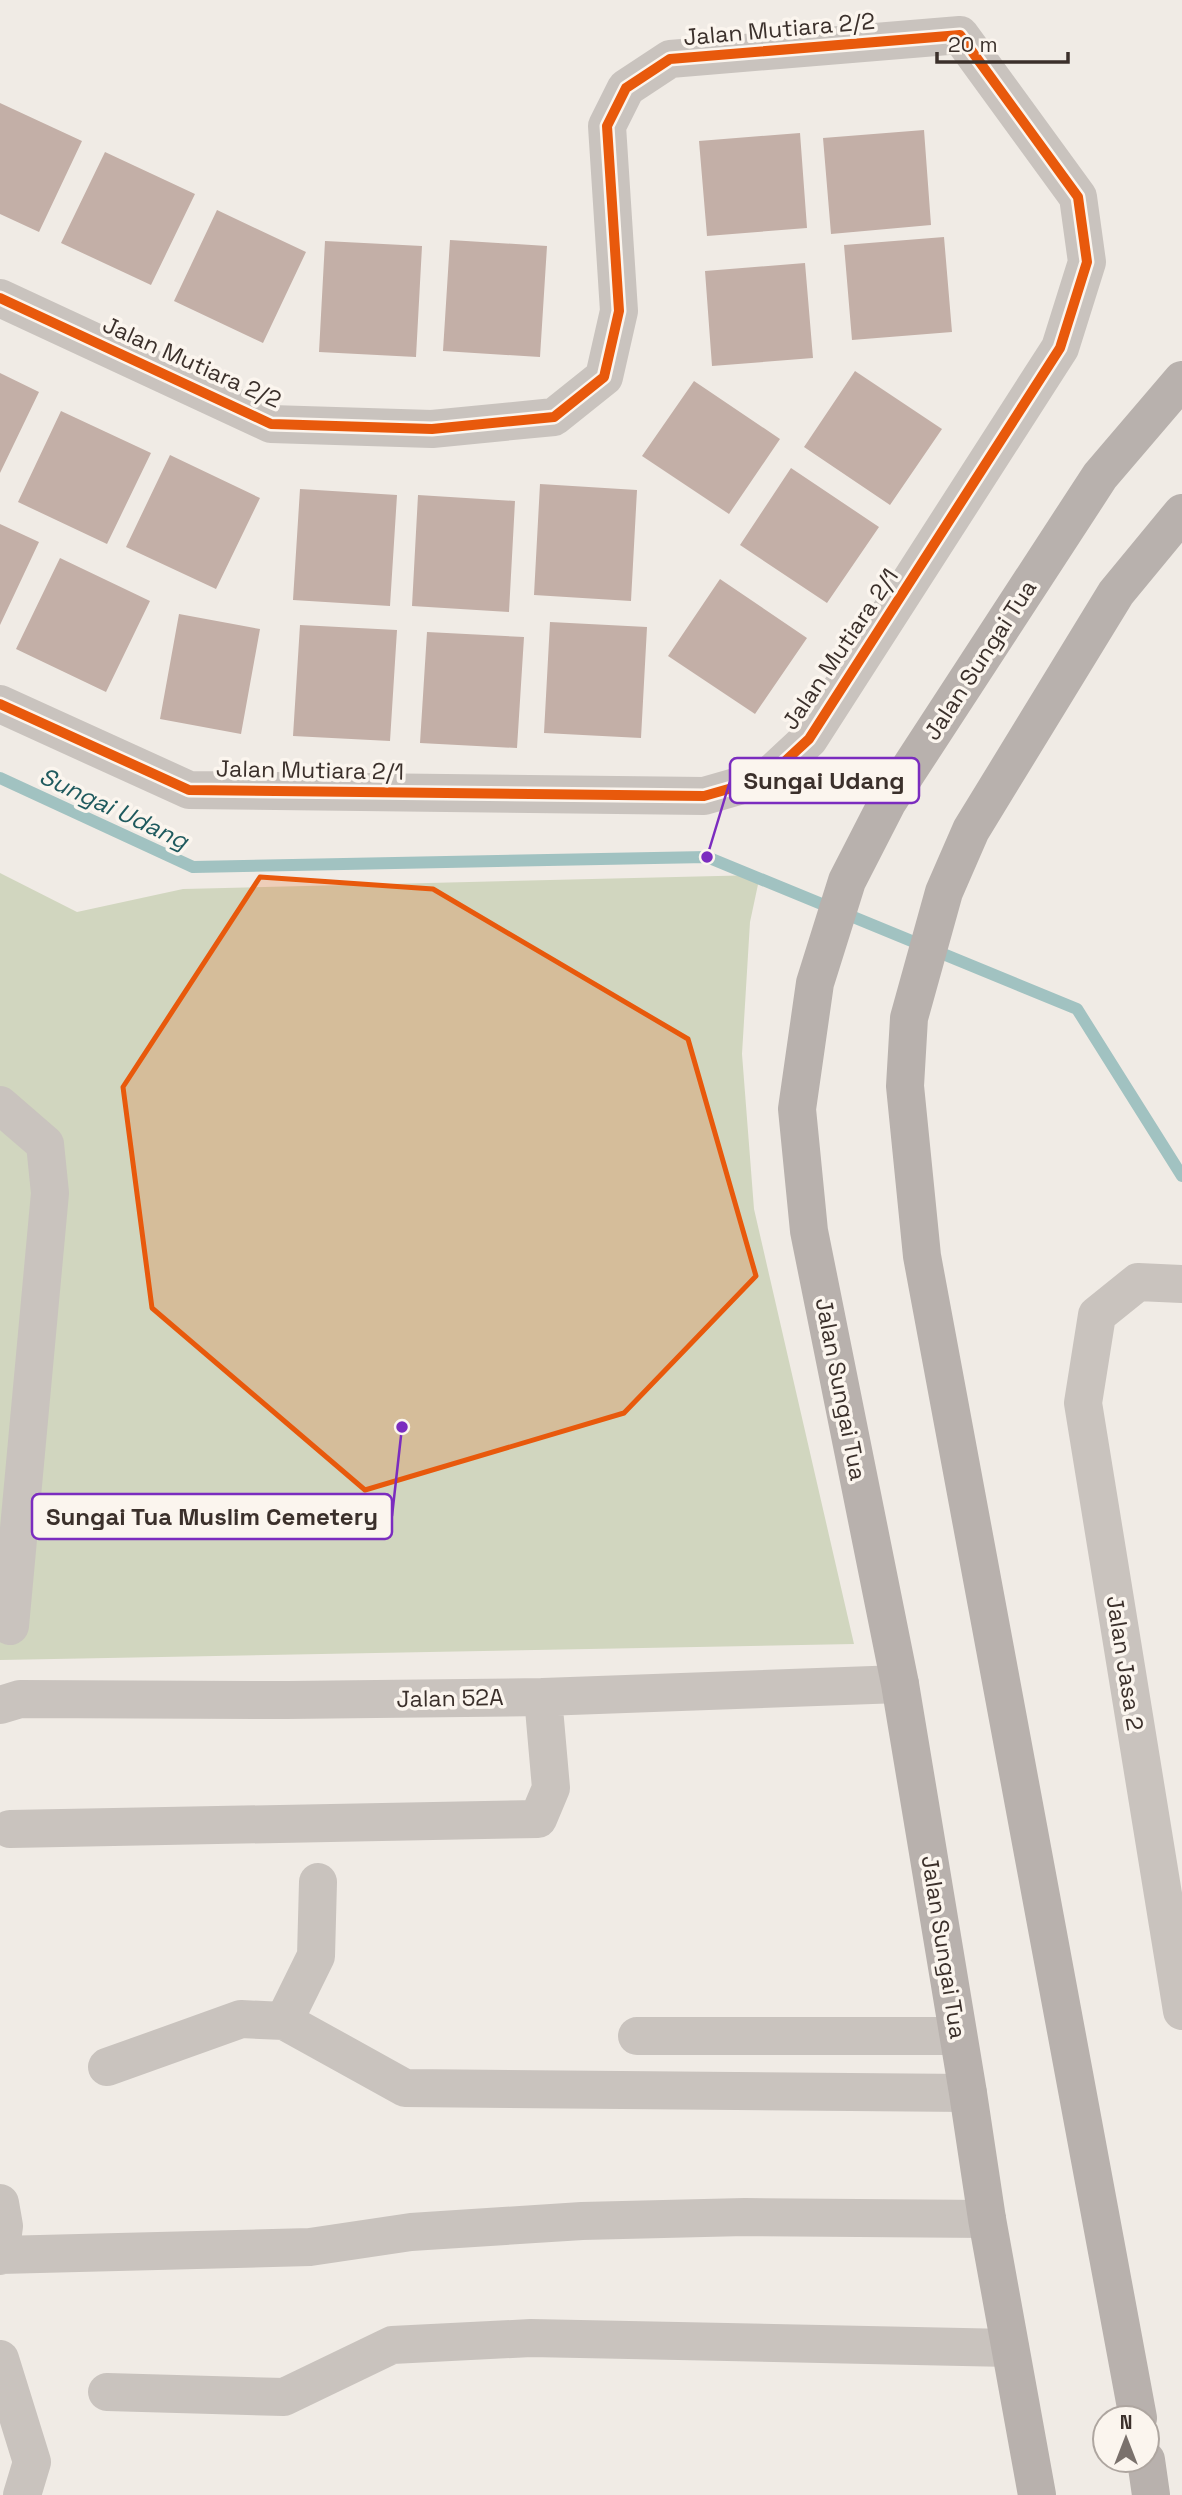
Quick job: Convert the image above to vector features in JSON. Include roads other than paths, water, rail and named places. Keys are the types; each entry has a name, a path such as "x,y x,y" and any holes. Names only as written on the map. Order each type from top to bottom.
{"main road":[{"name":"Jalan Sungai Tua","path":"1037,2495 987,2219 900,1684 809,1231 797,1109 815,983 847,881 887,803 1100,476 1182,380"},
{"path":"1135,2404 922,1256 905,1086 909,1018 944,892 971,831 1116,593 1182,513"},
{"path":"1148,2474 1151,2495"}],"street":[{"name":"Jalan Mutiara 2/2","path":"0,298 271,424 432,429 554,417 604,377 619,311 607,126 626,88 670,59 960,35"},
{"name":"Jalan Mutiara 2/1","path":"0,704 189,790 704,796 767,778 809,739 1060,348 1087,262 1078,197 960,35"},
{"path":"0,1105 45,1144 50,1193 10,1626"},
{"name":"Jalan Jasa 2","path":"1182,1284 1138,1282 1097,1315 1083,1403 1182,2011"},
{"name":"Jalan 52A","path":"0,1705 20,1699 542,1697 900,1684"},
{"path":"10,1829 538,1819 551,1788 542,1697"},
{"path":"284,2021 316,1956 318,1882"},
{"path":"107,2067 242,2019 284,2021 405,2088 968,2093"},
{"path":"637,2036 958,2035"},
{"path":"0,2203 4,2226 0,2256 310,2247 411,2232 582,2221 745,2217 987,2219"},
{"path":"107,2392 284,2397 392,2345 531,2338 1010,2348"},
{"path":"0,2359 32,2462 22,2495"}],"waterway":[{"name":"Sungai Udang","path":"0,778 193,867 707,857 1077,1009 1182,1176"}],"place":[{"name":"Sungai Udang","path":"707,857"},
{"name":"Sungai Tua Muslim Cemetery","path":"402,1427"}]}
